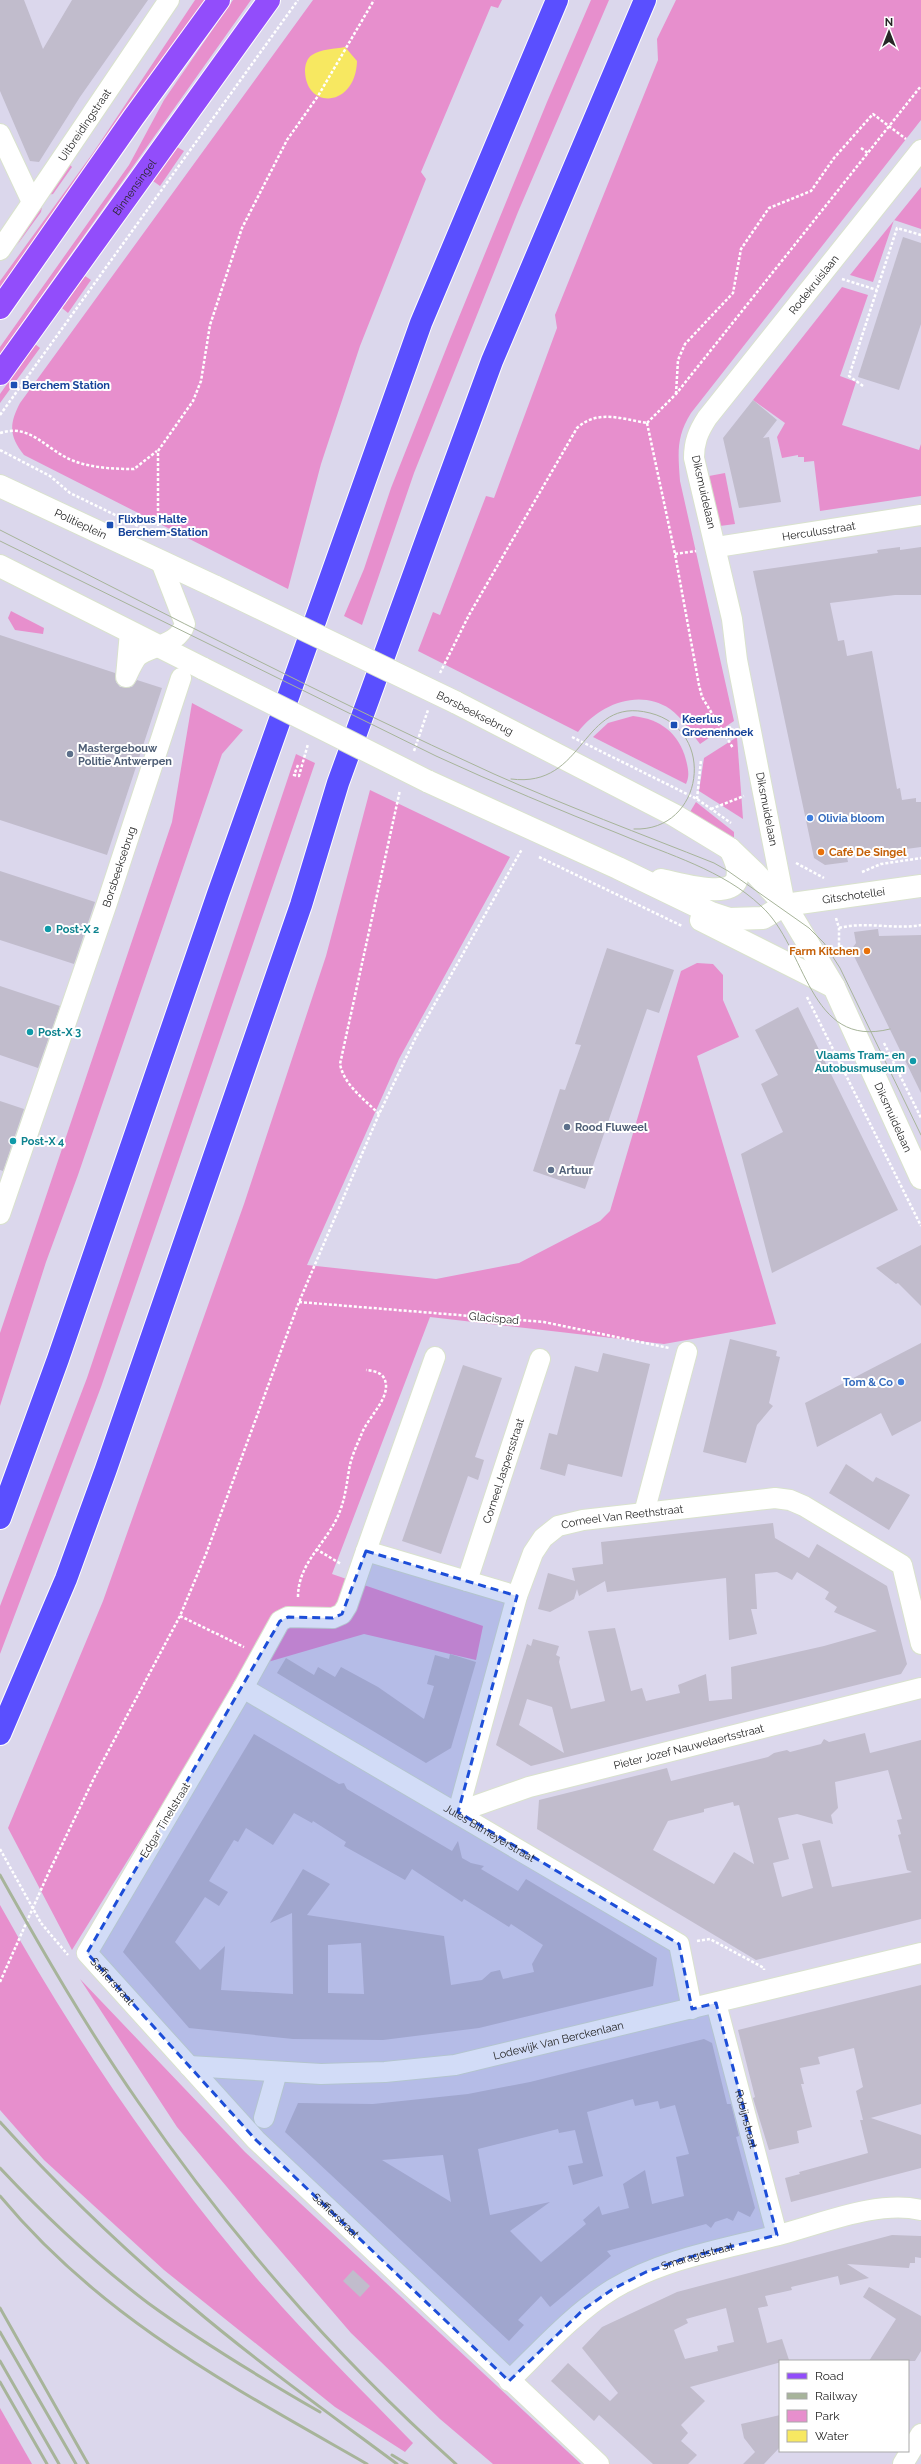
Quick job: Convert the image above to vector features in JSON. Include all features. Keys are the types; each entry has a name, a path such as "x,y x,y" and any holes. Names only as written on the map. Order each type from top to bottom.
{"highway":[{"path":"0,1518 64,1344 218,894 421,323 557,0"},
{"path":"0,1734 66,1579 104,1476 301,905 338,783 430,527 492,361 645,0"}],"main road":[{"path":"0,308 133,118 219,0"},
{"name":"Binnensingel","path":"0,374 269,0"}],"street":[{"name":"Uitbreidingstraat","path":"0,250 169,0"},
{"path":"0,134 32,202"},
{"name":"Rodekruislaan","path":"707,418 921,150"},
{"name":"Diksmuidelaan","path":"707,418 698,432 694,444 694,458 732,619 737,660 786,906 834,987 921,1178"},
{"name":"Politieplein","path":"0,486 216,587"},
{"name":"Herculusstraat","path":"716,547 921,515"},
{"path":"130,632 126,677 137,657 161,648 183,632 185,624 161,562"},
{"path":"0,566 426,781 628,873 711,913 730,919 763,918 786,906"},
{"name":"Borsbeeksebrug","path":"216,587 455,702 674,815 730,849 786,906"},
{"path":"161,648 181,678 204,669"},
{"name":"Borsbeeksebrug","path":"0,1214 107,903 181,678"},
{"path":"628,873 707,890 726,889 735,883 739,874 738,865 730,849"},
{"path":"628,873 695,917 834,987"},
{"name":"Gitschotellei","path":"786,906 921,886"},
{"path":"644,1513 687,1352"},
{"path":"243,1688 280,1621 288,1617 299,1616 333,1618 342,1614 348,1606 366,1551 435,1358"},
{"name":"Corneel Jaspersstraat","path":"467,1581 540,1359"},
{"name":"Corneel Van Reethstraat","path":"458,1812 517,1596 533,1553 543,1538 558,1526 583,1520 774,1498 790,1500 804,1506 902,1565 921,1644"},
{"path":"366,1551 517,1596"},
{"name":"Jules Bilmeyerstraat","path":"243,1688 458,1812 679,1944"},
{"name":"Edgar Tinelstraat","path":"86,1953 243,1688"},
{"name":"Pieter Jozef Nauwelaertsstraat","path":"458,1812 529,1787 921,1688"},
{"path":"679,1944 692,2009"},
{"name":"Saffierstraat","path":"86,1953 256,2140 509,2381 599,2464"},
{"name":"Lodewijk Van Berckenlaan","path":"189,2066 277,2072 386,2072 455,2065 921,1953"},
{"name":"Robijnstraat","path":"716,2003 777,2235"},
{"path":"264,2118 277,2072"},
{"name":"Smaragdstraat","path":"509,2381 584,2309 613,2289 646,2272 686,2258 877,2209 910,2207 921,2210"},
{"path":"902,2464 921,2434"}],"path":[{"path":"0,415 298,0"},
{"path":"0,433 11,429 23,430 64,457 93,466 134,469 158,451 193,401 201,381 210,325 242,228 287,140 318,96 374,0"},
{"path":"647,423 676,394 921,86"},
{"path":"676,394 678,360 685,344 733,293 741,249 769,208 811,191 834,158 873,114 890,126"},
{"path":"862,148 868,153"},
{"path":"863,386 849,376 897,228 921,235"},
{"path":"823,273 877,290"},
{"path":"438,678 469,615 577,428 584,421 606,416 647,423"},
{"path":"647,423 675,554 702,697 734,749"},
{"path":"0,450 50,476 70,493 145,529"},
{"path":"158,451 158,536"},
{"path":"152,532 165,539"},
{"path":"411,759 428,708"},
{"path":"298,765 294,775 299,776 309,741"},
{"path":"696,799 701,760"},
{"path":"379,1114 348,1083 342,1074 340,1064 394,810 401,788"},
{"path":"711,809 745,796 744,790"},
{"path":"0,1982 48,1874 95,1776 180,1616 206,1554 299,1302 379,1114 416,1037 522,848 528,852"},
{"path":"535,855 684,928"},
{"path":"857,873 881,864 921,858"},
{"path":"839,928 853,925 907,928 921,925"},
{"path":"803,991 814,1009 918,1223 921,1226"},
{"path":"909,1094 921,1118"},
{"name":"Glacispad","path":"299,1302 544,1322 687,1352"},
{"path":"299,1616 301,1577 308,1560 334,1524 342,1508 354,1453 372,1414 385,1393 386,1384 382,1375 376,1371 366,1370"},
{"path":"316,1549 358,1575"},
{"path":"180,1616 260,1655"},
{"path":"0,1849 41,1923 50,1936"},
{"path":"679,1944 710,1939 764,1968 770,1990"}],"highlighted area":[{"path":"366,1551 517,1596 458,1812 679,1944 692,2009 716,2003 777,2235 686,2258 646,2272 613,2289 584,2309 509,2381 256,2140 87,1953 280,1621 288,1617 333,1618 342,1614"}],"green space":[{"path":"195,0 207,0 0,289 0,281 93,153"},
{"path":"233,0 251,0 0,354 0,347 129,165 164,100"},
{"path":"313,0 502,0 498,8 491,6 421,172 426,179 360,346 321,464 288,589 24,455 13,436 12,424 16,410 20,403"},
{"path":"591,0 609,0 518,212 414,473 362,625 344,616 364,569 391,488 450,339 547,102"},
{"path":"676,0 921,0 921,120 691,413 680,438 680,481 734,721 700,744 682,721 670,709 658,703 645,700 620,702 608,707 587,722 578,732 418,651 433,612 440,615 486,496 494,498 557,328 555,315 658,60 657,39"},
{"path":"177,147 184,151 160,186 153,181"},
{"path":"69,164 72,167 53,194 47,195"},
{"path":"921,187 921,229 894,220"},
{"path":"38,207 42,207 41,212 17,245"},
{"path":"894,221 873,282 850,275"},
{"path":"85,276 91,280 68,313 62,308"},
{"path":"842,287 868,295 840,376 856,382 842,425 919,450 921,444 921,496 820,511 814,461 804,462 804,457 798,457 798,455 782,458 777,437 785,423 753,400"},
{"path":"35,344 40,348 0,403 0,394"},
{"path":"725,473 735,524 720,526 709,476"},
{"path":"11,611 44,628 43,634 15,630 8,618"},
{"path":"192,703 243,730 222,754 78,1175 46,1262 0,1406 0,1333 172,822"},
{"path":"633,716 652,720 660,724 679,742 683,750 688,769 686,784 593,737 608,723"},
{"path":"737,737 743,819 699,791 704,758"},
{"path":"296,754 315,763 101,1387 0,1654 0,1606 87,1378"},
{"path":"370,790 510,857 399,1059 307,1265 436,1279 519,1263 600,1221 610,1211 681,971 697,963 713,964 723,975 723,1000 739,1037 697,1056 776,1324 664,1344 430,1317 332,1574 483,1626 476,1660 364,1634 247,1668 72,1950 8,1828 103,1601 244,1204 326,956"},
{"path":"696,802 734,832 734,838 690,812"},
{"path":"0,1905 26,1951 82,2042 111,2086 172,2172 238,2256 280,2304 413,2443 405,2452 335,2407 164,2270 44,2160 0,2110"},
{"path":"80,1979 245,2152 581,2464 493,2464 440,2419 351,2333 177,2127"},
{"path":"0,2408 32,2464 0,2464"}],"water":[{"path":"345,47 357,61 355,76 349,88 340,95 331,98 322,98 313,93 307,84 305,71 305,66 310,56 324,50"}],"building":[{"path":"0,0 24,0 43,49 72,0 148,0 80,97 39,162 30,161 0,91"},
{"path":"903,237 921,243 921,324 899,390 858,377"},
{"path":"753,400 777,420 763,438 769,437 781,502 739,508 723,438"},
{"path":"900,547 900,550 921,547 921,595 895,595 830,603 838,641 844,640 847,656 872,651 897,789 900,788 902,800 916,798 916,802 921,802 921,847 847,857 848,862 825,865 814,858 753,571 878,553 877,550"},
{"name":"Mastergebouw Politie Antwerpen","path":"0,635 115,673 116,682 120,687 132,687 137,680 162,688 107,855 0,820"},
{"name":"Post-X 2","path":"0,871 95,902 74,964 0,940"},
{"path":"878,929 879,936 921,935 921,1093 851,950 856,943 854,932"},
{"path":"607,948 674,970 659,1013 647,1009 585,1189 533,1171 560,1089 565,1090 581,1045 575,1044"},
{"name":"Post-X 3","path":"0,986 60,1006 38,1068 0,1055"},
{"path":"798,1007 898,1210 772,1273 741,1154 783,1132 761,1084 778,1075 755,1030"},
{"path":"0,1101 24,1109 3,1171 0,1170"},
{"path":"921,1245 921,1306 898,1283 896,1284 876,1268"},
{"path":"730,1339 777,1351 776,1356 780,1357 769,1403 773,1406 757,1425 746,1463 703,1452"},
{"path":"921,1343 921,1421 892,1436 881,1413 817,1447 805,1403"},
{"path":"603,1353 650,1364 622,1477 568,1464 565,1476 540,1469 549,1433 557,1435 575,1366 598,1372"},
{"path":"463,1365 502,1378 475,1457 484,1460 478,1480 468,1476 441,1554 402,1541"},
{"path":"846,1464 873,1482 876,1477 910,1495 889,1530 829,1493"},
{"path":"773,1523 775,1538 809,1558 817,1544 887,1586 907,1664 901,1674 531,1766 496,1745 527,1644 531,1646 533,1639 559,1646 556,1655 560,1657 559,1662 571,1709 605,1701 588,1631 615,1628 631,1691 642,1688 646,1701 680,1693 678,1685 706,1674 709,1701 732,1699 731,1667 824,1646 877,1631 834,1612 837,1607 825,1599 829,1592 797,1572 792,1580 777,1572 755,1574 757,1609 751,1609 757,1634 729,1640 726,1578 607,1592 605,1581 579,1596 577,1589 574,1599 550,1612 538,1609 548,1573 575,1581 572,1568 603,1564 601,1542","holes":["527,1699 552,1707 564,1753 519,1725"]},
{"path":"450,1654 476,1662 451,1748 426,1763 277,1673 286,1658 314,1675 318,1667 335,1677 341,1667 378,1687 424,1719 434,1686 427,1684 435,1655 449,1659"},
{"path":"865,1733 870,1753 921,1740 921,1919 756,1960 537,1829 539,1800 667,1768 671,1781 768,1757 774,1753 787,1750 790,1752 821,1744 824,1739 829,1742","holes":["888,1770 902,1819 897,1820 901,1834 898,1835 907,1870 912,1872 832,1887 820,1840 802,1844 813,1888 782,1897 773,1863 789,1859 778,1818 797,1814 833,1824 831,1815 838,1808 835,1782","733,1802 734,1806 739,1805 754,1864 734,1852 714,1884 653,1850 668,1821 704,1812 704,1809"]},
{"path":"254,1734 339,1784 344,1783 347,1789 452,1851 458,1841 462,1858 471,1863 484,1866 481,1869 518,1891 526,1879 657,1958 653,1986 479,2028 383,2040 293,2039 189,2028 123,1952","holes":["294,1813 312,1823 313,1821 346,1842 344,1846 405,1880 412,1869 462,1902 464,1899 509,1927 511,1924 543,1945 532,1964 534,1972 503,1979 500,1970 491,1972 482,1980 451,1985 444,1936 307,1915 330,1884 303,1869 270,1923 292,1913 293,1994 221,1990 225,1946 200,1970 175,1942 205,1897 219,1906 228,1892 209,1881 234,1840 238,1842 246,1828 273,1845","361,1943 364,1994 328,1993 328,1945"]},
{"path":"921,1985 921,2104 867,2119 871,2118 921,2135 921,2168 791,2202 785,2178 800,2174 799,2172 868,2153 860,2120 863,2120 856,2091 863,2087 854,2048 818,2057 820,2064 800,2068 804,2084 801,2084 812,2127 797,2131 799,2143 769,2150 753,2098 755,2097 738,2030"},
{"path":"704,2039 712,2043 727,2104 731,2104 739,2136 736,2137 755,2208 750,2217 738,2211 733,2221 727,2218 715,2222 711,2228 706,2224 607,2251 611,2256 550,2307 541,2296 518,2320 524,2325 509,2341 285,2132 298,2103 373,2104 468,2094 530,2082","holes":["633,2099 635,2106 658,2101 660,2109 675,2105 689,2154 676,2157 684,2196 652,2204 645,2170 623,2184 629,2208 602,2215 599,2206 583,2220 586,2224 541,2262 510,2231 550,2202 490,2215 478,2149 558,2129 559,2133 575,2130 583,2163 568,2166 573,2185 603,2176 587,2112","443,2155 451,2202 382,2160"]},
{"path":"892,2235 921,2236 921,2258 915,2257 915,2263 910,2263 909,2268 847,2264 869,2278 840,2285 838,2276 791,2287 792,2290 765,2296 768,2306 758,2308 767,2343 782,2339 789,2360 779,2360 779,2363 690,2387 705,2401 681,2425 688,2433 681,2441 697,2455 688,2464 653,2464 599,2415 594,2421 551,2381 568,2363 610,2401 618,2393 582,2348 602,2327 677,2292","holes":["726,2308 734,2342 717,2346 718,2351 685,2359 674,2330 688,2323 686,2319"]},
{"path":"353,2270 370,2286 360,2297 343,2281"},
{"path":"869,2287 921,2316 921,2351 915,2361 870,2360 896,2319 863,2297"},
{"path":"779,2415 779,2448 764,2464 743,2464 755,2452 744,2438 741,2424"}],"tram line":[{"path":"0,530 246,655 432,745 521,786 714,863 728,871 809,928 824,943 840,968 921,1135"},
{"path":"0,541 436,756 528,797 695,864 713,873 746,893 761,906 776,924 789,945 812,991 825,1010 842,1024 863,1031 890,1029"},
{"path":"511,779 536,778 555,770 570,758 595,729 609,717 627,711 650,713 672,723 686,739 693,758 694,778 688,798 676,815 658,826 634,829"}],"railway":[{"path":"0,1875 49,1962 120,2075 210,2200 248,2247 327,2338 369,2381 456,2464"},
{"path":"0,2122 45,2170 140,2262 215,2326 318,2406 397,2464"},
{"path":"0,2168 71,2238 109,2272 148,2303 232,2360 320,2412"},
{"path":"0,2196 39,2240 81,2279 125,2314 171,2347 218,2377 367,2464"},
{"path":"0,2308 88,2464"},
{"path":"0,2332 76,2464"},
{"path":"0,2361 59,2464"},
{"path":"0,2382 47,2464"},
{"path":"392,2455 407,2464"}],"place":[{"name":"Berchem Station","path":"14,385"},
{"name":"Flixbus Halte Berchem-Station","path":"110,525"},
{"name":"Keerlus Groenenhoek","path":"674,725"},
{"name":"Mastergebouw Politie Antwerpen","path":"70,754"},
{"name":"Olivia bloom","path":"810,818"},
{"name":"Café De Singel","path":"821,852"},
{"name":"Post-X 2","path":"48,929"},
{"name":"Farm Kitchen","path":"867,951"},
{"name":"Post-X 3","path":"30,1032"},
{"name":"Vlaams Tram- en Autobusmuseum","path":"913,1061"},
{"name":"Rood Fluweel","path":"567,1127"},
{"name":"Post-X 4","path":"13,1141"},
{"name":"Artuur","path":"551,1170"},
{"name":"Tom & Co","path":"901,1382"}]}
